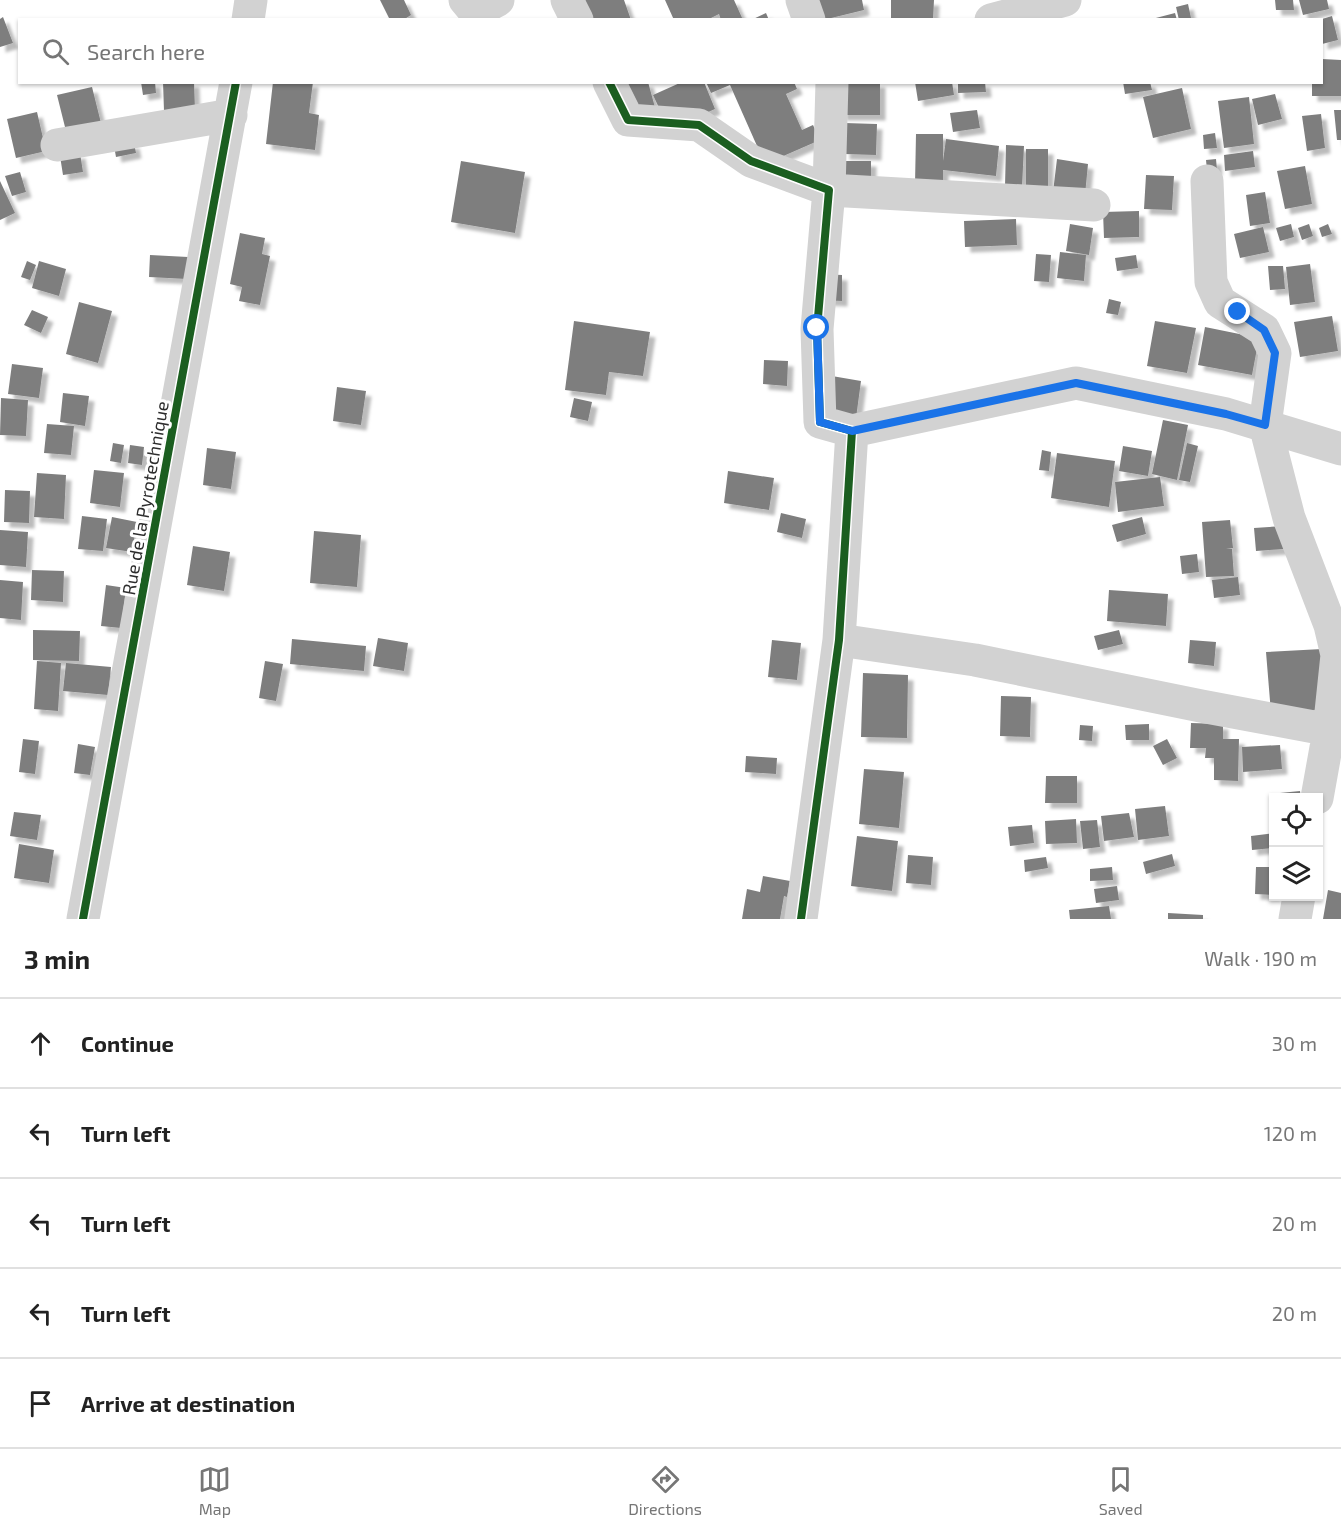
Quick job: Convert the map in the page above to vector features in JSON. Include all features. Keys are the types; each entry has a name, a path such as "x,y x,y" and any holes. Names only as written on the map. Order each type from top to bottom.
{"street":[{"path":"248,18 251,0"},
{"path":"465,0 475,12 498,0"},
{"path":"567,0 576,18"},
{"path":"802,0 808,18"},
{"path":"998,18 1065,0"},
{"name":"Rue de la Pyrotechnique","path":"83,919 236,84"},
{"path":"610,84 628,120 699,125 751,161 829,190 1094,205"},
{"path":"832,84 829,190 817,328 820,422 852,431 1076,383 1226,414 1341,449"},
{"path":"57,145 231,115"},
{"path":"1207,181 1210,282 1220,302 1264,330 1275,353 1265,425 1289,518 1330,625 1337,655 1335,731 1318,793"},
{"path":"801,919 839,640 852,431"},
{"path":"839,640 975,660 1335,731"},
{"path":"1294,919 1298,901"}],"building":[{"path":"380,0 404,0 411,15 406,18 389,18"},
{"path":"585,0 624,0 630,18 591,18"},
{"path":"665,0 734,0 742,18 720,18 719,14 711,18 673,18"},
{"path":"817,0 862,0 864,10 822,18"},
{"path":"891,0 934,0 933,18 891,18"},
{"path":"1275,0 1293,0 1294,10 1276,10"},
{"path":"1299,0 1327,0 1329,9 1303,15"},
{"path":"1188,4 1191,18 1179,18 1176,7"},
{"path":"766,13 768,18 755,18"},
{"path":"1175,13 1176,18 1156,18"},
{"path":"1332,16 1338,40 1323,44 1323,19"},
{"path":"3,17 13,43 0,47 0,19"},
{"path":"1323,59 1341,60 1341,96 1312,96 1312,84 1323,84"},
{"path":"141,84 155,84 156,93 143,95"},
{"path":"163,84 194,84 195,110 164,111"},
{"path":"273,84 313,84 309,113 319,115 315,150 266,144"},
{"path":"622,84 649,84 656,111 632,118"},
{"path":"678,84 705,84 715,109 669,129 653,95"},
{"path":"707,84 795,84 797,89 786,94 802,130 813,125 820,140 765,164 730,85 711,93"},
{"path":"841,84 880,84 880,115 841,115"},
{"path":"915,84 952,84 954,95 918,101"},
{"path":"958,84 985,84 986,92 958,93"},
{"path":"1123,84 1150,84 1152,90 1125,94"},
{"path":"92,87 101,123 66,131 57,95"},
{"path":"1182,88 1191,129 1153,138 1143,97"},
{"path":"1275,94 1282,119 1258,125 1252,99"},
{"path":"1249,97 1254,144 1224,148 1218,101"},
{"path":"977,110 980,128 953,132 950,113"},
{"path":"1334,110 1341,110 1341,140 1337,140"},
{"path":"37,112 46,151 16,158 7,119"},
{"path":"1321,114 1325,148 1307,151 1302,116"},
{"path":"845,123 877,124 876,155 844,154"},
{"path":"1215,133 1217,148 1204,149 1203,135"},
{"path":"916,134 943,134 943,161 946,139 999,146 996,176 943,170 943,184 915,184"},
{"path":"134,143 136,153 116,157 114,146"},
{"path":"1006,145 1024,146 1022,187 1005,186"},
{"path":"1026,149 1048,149 1048,188 1026,189"},
{"path":"1253,151 1255,167 1225,171 1224,155"},
{"path":"80,153 83,172 63,175 60,156"},
{"path":"1057,159 1088,164 1085,195 1053,192"},
{"path":"1216,159 1217,170 1207,170 1206,160"},
{"path":"461,161 525,172 515,233 451,222"},
{"path":"838,161 871,161 871,197 838,196"},
{"path":"1305,166 1312,204 1285,209 1277,171"},
{"path":"20,172 26,192 12,196 5,176"},
{"path":"1146,175 1174,176 1172,210 1144,209"},
{"path":"0,181 15,213 0,220"},
{"path":"1265,192 1270,223 1250,226 1246,195"},
{"path":"1139,211 1139,237 1104,238 1103,212"},
{"path":"1016,219 1017,245 965,247 964,221"},
{"path":"1070,224 1093,228 1089,255 1066,251"},
{"path":"1291,224 1294,237 1280,241 1276,228"},
{"path":"1309,224 1313,236 1302,240 1298,228"},
{"path":"1328,224 1332,234 1322,237 1319,228"},
{"path":"1263,227 1269,252 1240,258 1234,234"},
{"path":"240,233 265,238 262,254 270,256 260,305 239,301 242,287 230,284"},
{"path":"1060,252 1086,255 1084,281 1057,278"},
{"path":"1036,254 1051,255 1049,282 1034,281"},
{"path":"150,255 188,257 187,279 149,277"},
{"path":"1136,255 1138,268 1117,271 1115,258"},
{"path":"27,261 36,265 30,280 21,277"},
{"path":"39,261 66,269 59,296 32,288"},
{"path":"1310,264 1315,302 1290,305 1286,267"},
{"path":"1268,266 1283,266 1285,289 1270,290"},
{"path":"821,274 842,275 842,301 821,300"},
{"path":"1109,299 1121,302 1118,315 1106,313"},
{"path":"79,302 112,311 98,363 66,354"},
{"path":"32,310 48,317 41,333 24,325"},
{"path":"1332,316 1338,351 1300,357 1294,322"},
{"path":"574,321 650,332 643,376 609,372 606,395 565,390"},
{"path":"1155,321 1196,328 1187,373 1147,366"},
{"path":"1205,327 1259,338 1252,375 1198,365"},
{"path":"764,360 788,361 787,386 763,384"},
{"path":"12,364 43,368 39,398 8,394"},
{"path":"826,375 861,381 854,433 818,427"},
{"path":"337,387 366,391 361,425 333,421"},
{"path":"63,393 89,396 85,426 60,422"},
{"path":"1,398 28,400 26,436 0,435"},
{"path":"574,398 592,402 588,421 570,417"},
{"path":"1163,420 1188,425 1177,480 1152,474"},
{"path":"47,424 74,426 71,455 44,453"},
{"path":"113,443 124,445 121,463 110,461"},
{"path":"1187,443 1198,446 1190,482 1179,480"},
{"path":"130,445 144,447 142,465 128,463"},
{"path":"1123,446 1152,451 1148,476 1119,471"},
{"path":"207,448 236,452 231,489 203,485"},
{"path":"1042,450 1051,452 1049,471 1039,470"},
{"path":"1057,453 1115,461 1109,507 1051,498"},
{"path":"94,470 124,473 120,507 90,503"},
{"path":"728,471 774,478 769,510 724,503"},
{"path":"37,473 66,475 64,519 34,517"},
{"path":"1160,477 1164,506 1118,512 1115,482"},
{"path":"5,490 30,491 29,523 4,522"},
{"path":"781,513 806,519 802,538 777,532"},
{"path":"82,516 107,519 103,551 78,549"},
{"path":"112,517 137,522 132,552 106,548"},
{"path":"1142,517 1146,534 1117,542 1112,525"},
{"path":"1230,520 1233,548 1226,549 1232,549 1234,576 1206,577 1202,522"},
{"path":"1282,526 1284,549 1256,551 1254,528"},
{"path":"0,530 28,532 26,567 0,565"},
{"path":"314,531 361,535 357,587 310,583"},
{"path":"193,546 230,552 224,591 187,585"},
{"path":"1197,554 1199,572 1182,574 1180,556"},
{"path":"32,570 64,571 63,602 31,600"},
{"path":"1238,577 1240,595 1214,598 1212,580"},
{"path":"0,580 23,582 21,620 0,618"},
{"path":"106,585 126,588 121,628 101,626"},
{"path":"1109,590 1168,594 1166,626 1107,621"},
{"path":"33,630 80,631 79,661 33,660"},
{"path":"1119,630 1123,644 1098,650 1094,636"},
{"path":"378,638 408,643 404,671 373,666"},
{"path":"292,639 366,646 364,671 290,664"},
{"path":"772,640 801,643 797,680 768,677"},
{"path":"1190,640 1216,642 1214,666 1188,663"},
{"path":"1322,649 1327,709 1271,713 1266,652"},
{"path":"37,661 61,663 58,711 34,709"},
{"path":"265,661 283,664 276,701 259,698"},
{"path":"66,663 111,667 108,695 63,691"},
{"path":"863,673 908,675 907,738 861,737"},
{"path":"1001,696 1031,697 1030,737 1000,736"},
{"path":"1191,723 1223,724 1223,739 1239,739 1238,781 1214,780 1214,758 1205,758 1206,748 1190,748"},
{"path":"1149,724 1149,740 1126,740 1125,725"},
{"path":"1080,725 1093,726 1092,741 1079,740"},
{"path":"23,739 39,741 35,774 19,772"},
{"path":"1167,739 1177,758 1163,765 1153,746"},
{"path":"78,744 95,747 90,775 74,773"},
{"path":"1280,745 1282,769 1243,772 1242,747"},
{"path":"746,756 777,758 776,774 745,772"},
{"path":"864,769 904,772 899,828 859,824"},
{"path":"1046,776 1077,776 1077,803 1045,803"},
{"path":"1165,806 1169,836 1138,840 1135,809"},
{"path":"14,812 41,815 37,840 10,836"},
{"path":"1129,813 1134,837 1104,841 1101,816"},
{"path":"1076,819 1077,843 1046,844 1045,821"},
{"path":"1097,820 1100,847 1083,849 1080,821"},
{"path":"1032,825 1034,843 1010,846 1008,827"},
{"path":"1269,834 1269,848 1252,850 1251,836"},
{"path":"857,836 898,841 892,891 851,886"},
{"path":"19,844 54,850 49,883 14,878"},
{"path":"1172,854 1175,866 1146,874 1143,862"},
{"path":"908,855 933,857 931,885 906,883"},
{"path":"1046,857 1048,868 1025,872 1024,860"},
{"path":"1112,867 1113,880 1090,881 1090,869"},
{"path":"1256,867 1269,867 1269,895 1255,894"},
{"path":"763,876 790,881 787,897 784,896 780,919 742,919 747,889 760,892"},
{"path":"1117,886 1119,900 1096,903 1094,889"},
{"path":"1328,890 1341,893 1341,919 1323,919"},
{"path":"1109,906 1111,919 1070,919 1069,910"},
{"path":"1168,913 1203,915 1203,919 1168,919"}],"cycle path":[{"path":"83,919 236,84"},
{"path":"610,84 628,120 699,125 751,161 829,190 817,329 820,422 852,431 839,640 801,919"}],"route":[{"path":"817,328 820,422 852,431 1076,383 1226,414 1265,425 1275,353 1264,330 1238,312"}]}
